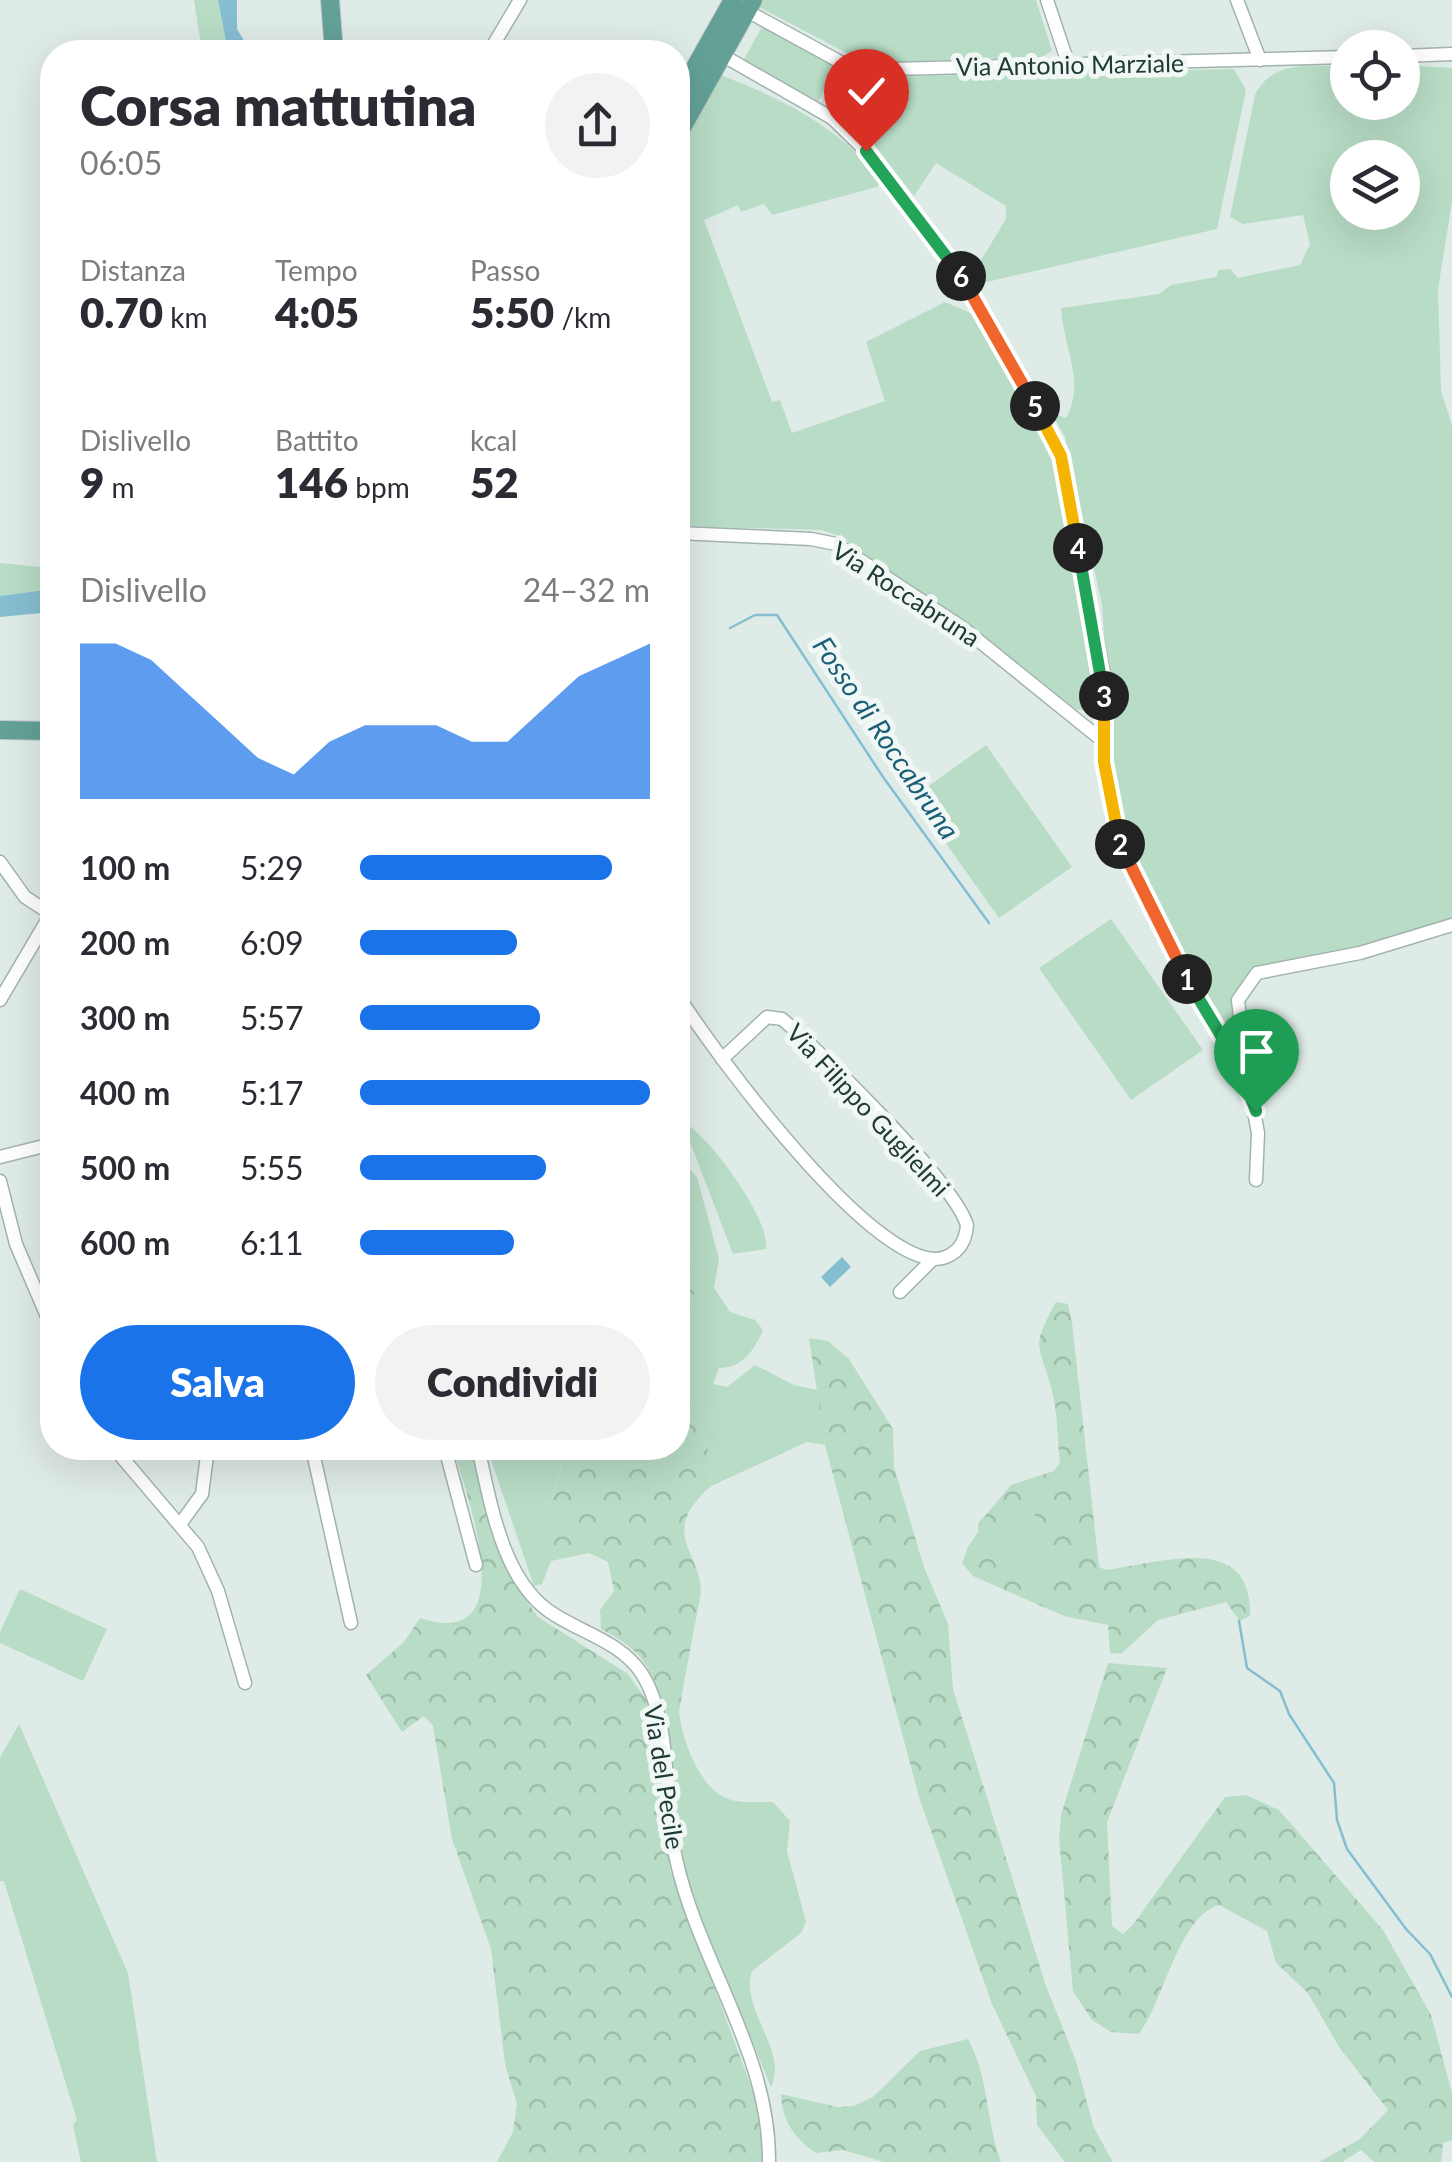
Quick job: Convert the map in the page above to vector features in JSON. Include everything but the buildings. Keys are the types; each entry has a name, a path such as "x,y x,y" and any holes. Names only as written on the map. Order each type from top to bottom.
{"main road":[{"path":"330,0 333,40"},
{"path":"690,114 744,4"},
{"path":"690,81 744,4"},
{"path":"0,730 40,732"}],"street":[{"path":"496,40 520,0"},
{"path":"1047,0 1069,66"},
{"path":"1237,0 1260,60"},
{"name":"Via Antonio Marziale","path":"744,4 855,70 1330,58"},
{"path":"1420,55 1452,54"},
{"path":"722,55 832,118 872,158 966,283 1058,448 1103,670 1102,741 1112,817 1125,856 1186,976 1238,1064 1257,1116 1256,1180"},
{"path":"832,118 855,70"},
{"name":"Via Roccabruna","path":"690,534 820,539 836,544 962,628 1102,741"},
{"path":"0,862 22,894 40,905"},
{"path":"1238,1064 1243,1041 1236,1007 1244,986 1255,975 1271,968 1360,953 1452,925"},
{"path":"0,1000 40,933"},
{"path":"690,1012 722,1059 794,1147 867,1222 902,1250 931,1261 900,1292"},
{"name":"Via Filippo Guglielmi","path":"722,1059 769,1016 782,1019 794,1030 874,1109 962,1214 967,1228 959,1248 931,1261"},
{"path":"0,1157 40,1147"},
{"path":"0,1182 18,1251 40,1301"},
{"path":"125,1460 181,1524 214,1581 245,1683"},
{"path":"181,1524 204,1488 207,1460"},
{"path":"315,1460 351,1623"},
{"path":"448,1460 476,1565"},
{"name":"Via del Pecile","path":"481,1460 496,1516 526,1591 551,1613 624,1654 650,1691 660,1726 677,1864 756,2070 766,2118 769,2162"}],"green space":[{"path":"194,0 218,0 226,40 200,40"},
{"path":"763,0 1036,0 1052,51 1042,57 866,63 759,7"},
{"path":"763,25 837,66 818,102 743,61"},
{"path":"1307,66 1330,66 1330,120 1420,120 1420,66 1452,68 1452,202 1438,289 1441,391 1452,425 1452,919 1360,947 1270,963 1251,972 1233,998 1236,1041 1174,943 1116,811 1102,605 1065,437 1051,412 1066,418 1074,391 1061,308 1159,294 1171,285 1216,277 1219,270 1230,269 1238,278 1300,265 1310,244 1303,215 1243,224 1230,217 1255,95 1272,75"},
{"path":"1234,69 1246,90 1217,229 978,284 972,275 1006,219 1006,206 936,163 914,196 848,111 863,83 878,77"},
{"path":"721,75 767,95 829,130 882,181 877,187 772,215 764,204 741,212 738,205 704,220 772,402 780,400 792,433 885,401 866,342 945,302 975,315 1022,393 1016,396 1017,407 1030,407 1049,444 1091,634 1098,689 1091,709 1076,710 1061,701 977,631 839,536 822,530 690,526 690,131"},
{"path":"0,563 40,567 40,591 0,596"},
{"path":"986,745 1072,867 999,918 913,797"},
{"path":"1111,919 1203,1050 1131,1100 1039,968"},
{"path":"690,1127 736,1179 765,1236 766,1249 733,1254 690,1142"},
{"path":"690,1169 697,1177 719,1259 714,1288 730,1312 755,1320 763,1330 746,1357 719,1368 713,1384 727,1387 755,1365 794,1385 817,1390 825,1445 807,1442 711,1486 707,1445 690,1402 690,1313 699,1273 690,1253"},
{"path":"690,1253 699,1273 690,1314"},
{"path":"1056,1302 1068,1304 1072,1323 1099,1567 1106,1570 1199,1558 1220,1562 1236,1572 1247,1589 1250,1616 1240,1621 1226,1602 1158,1620 1121,1654 1110,1653 1108,1625 1064,1616 973,1576 962,1563 968,1547 1031,1578 1059,1580 1062,1571 1035,1515 1028,1512 978,1532 978,1524 1011,1485 1054,1471 1060,1463 1054,1399 1039,1347 1042,1330"},
{"path":"809,1338 828,1341 849,1359 893,1429 894,1467 924,1567 948,1624 953,1689 1046,1986 1076,2061 1094,2128 1113,2162 1065,2162 1037,2125 1036,2096 992,2004 919,1797 825,1445"},
{"path":"690,1402 695,1409 707,1445 711,1486 694,1503 684,1532 697,1569 700,1598 679,1712 665,1716 651,1674 638,1654 601,1629 600,1610 614,1591 608,1562 589,1553 551,1561 538,1547 561,1460 690,1460"},
{"path":"457,1460 476,1460 496,1536 518,1589 538,1617 628,1674 652,1708 670,1869 763,2118 766,2162 497,2162 513,2132 517,2104 505,2064 491,1949 452,1839 433,1726 424,1716 402,1732 366,1675 404,1642 420,1618 452,1623 472,1612 480,1591 481,1563"},
{"path":"491,1460 562,1460 538,1547 551,1561 542,1584 534,1586"},
{"path":"1028,1512 1035,1515 1062,1571 1059,1580 1031,1578 968,1547 978,1532"},
{"path":"20,1589 107,1629 83,1681 0,1643 0,1632"},
{"path":"1108,1663 1167,1668 1107,1822 1112,1926 1123,1934 1132,1926 1225,1797 1246,1795 1279,1810 1383,1930 1431,2015 1452,2093 1452,2140 1443,2143 1441,2162 1374,2162 1361,2150 1342,2162 1319,2162 1360,2139 1388,2110 1339,2047 1308,1993 1276,1963 1267,1931 1219,1905 1193,1925 1139,2034 1111,2032 1092,2020 1073,1991 1059,1838 1061,1815"},
{"path":"679,1712 694,1761 716,1792 737,1801 773,1802 790,1821 787,1851 806,1922 801,1933 752,1971 750,1985 774,2059 771,2087 683,1874 665,1716"},
{"path":"19,1724 128,1973 157,2162 81,2162 73,2125 77,2120 4,1881 0,1881 0,1758"},
{"path":"968,2039 980,2069 1001,2162 884,2162 843,2150 816,2153 801,2141 787,2121 781,2094 837,2107 854,2106 873,2097 920,2051"}],"water":[{"path":"218,0 237,0 237,29 244,40 226,40"},
{"path":"40,591 40,613 0,617 0,596"},
{"path":"842,1257 851,1267 830,1287 821,1277"}],"waterway":[{"name":"Fosso di Roccabruna","path":"730,628 755,615 777,615 883,777 989,923"},
{"name":"Fosso di Roccabruna","path":"1239,1621 1247,1668 1280,1691 1289,1714 1334,1783 1337,1820 1347,1849 1406,1929 1430,1954 1452,1997"}],"route":[{"path":"866,151 972,293 1058,448 1103,670 1103,752 1116,831 1186,976 1249,1085 1256,1111"}]}
